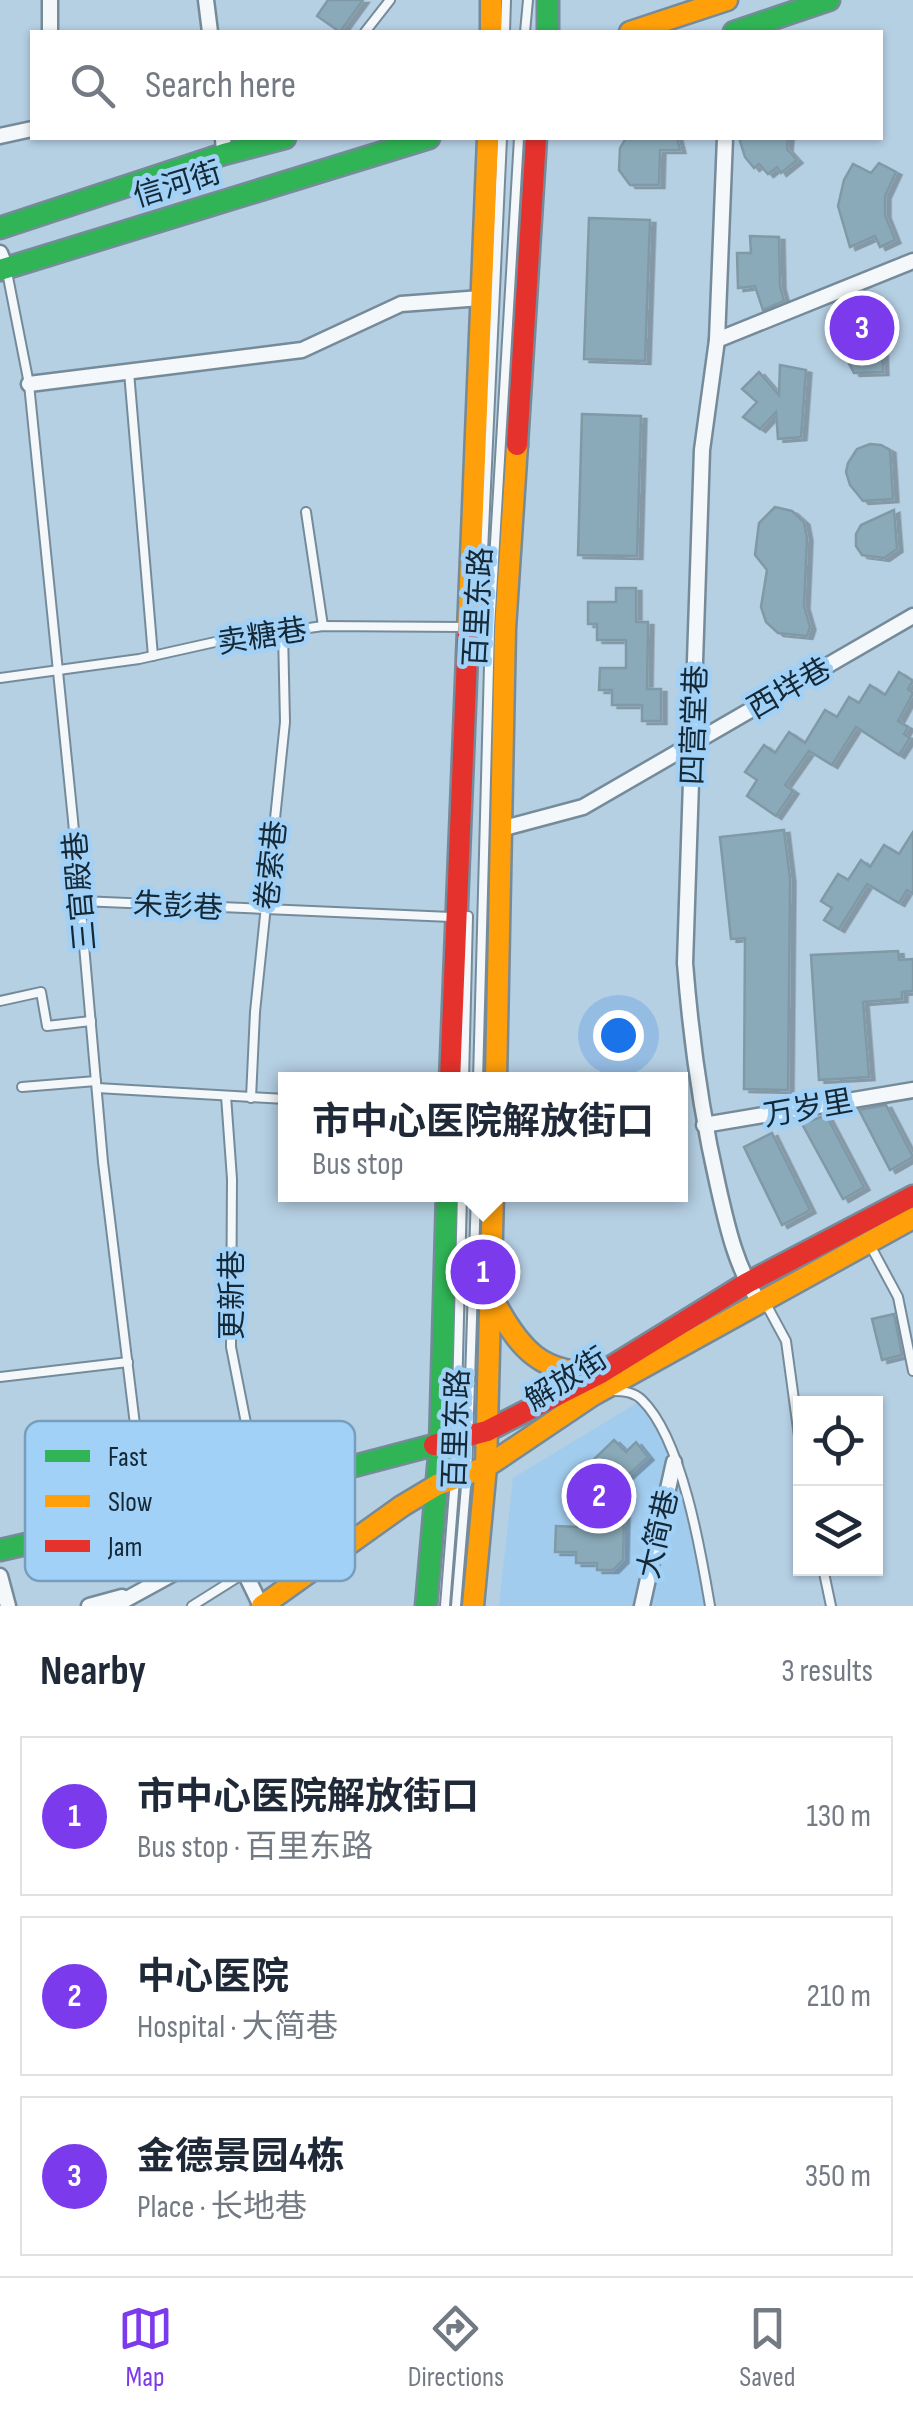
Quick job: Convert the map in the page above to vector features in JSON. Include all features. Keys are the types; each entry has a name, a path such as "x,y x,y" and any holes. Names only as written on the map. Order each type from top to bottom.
{"main road":[{"path":"491,30 492,0"},
{"path":"548,0 548,30"},
{"path":"636,30 727,0"},
{"path":"740,30 828,0"},
{"name":"信河街","path":"2,263 422,140"},
{"name":"百里东路","path":"450,1072 474,619 488,140"},
{"name":"百里东路","path":"496,1072 505,629 536,140"},
{"name":"信河街","path":"0,228 224,146 251,142"},
{"name":"解放街","path":"355,1539 402,1506 461,1476 746,1283 913,1196"},
{"name":"百里东路","path":"448,1202 463,1438 461,1476 473,1606"},
{"name":"百里东路","path":"426,1606 461,1476 463,1438 492,1296 494,1202"},
{"name":"解放街","path":"355,1466 463,1438 600,1382 762,1301 913,1218"},
{"path":"492,1296 511,1335 529,1355 600,1382"},
{"name":"解放街","path":"0,1550 25,1544"},
{"name":"解放街","path":"261,1606 296,1581"}],"street":[{"path":"50,0 50,30"},
{"path":"206,0 210,30"},
{"path":"0,136 30,129"},
{"name":"四营堂巷","path":"725,140 717,340 702,450 685,963 704,1126 727,1226 746,1283 762,1301"},
{"path":"717,340 913,261"},
{"path":"29,384 302,350 401,304 481,298"},
{"name":"西垟巷","path":"500,830 582,807 913,616"},
{"name":"万岁里","path":"704,1126 913,1090"},
{"name":"大简巷","path":"642,1606 674,1462"},
{"path":"0,1576 8,1606"},
{"path":"114,1606 159,1581"},
{"path":"249,1581 261,1606"},
{"path":"89,1606 141,1591"}],"lane":[{"path":"367,30 390,0"},
{"path":"504,30 506,0"},
{"path":"525,30 528,0"},
{"path":"481,592 502,140"},
{"path":"478,1072 490,628 519,140"},
{"name":"三官殿巷","path":"2,263 29,384 97,1084 135,1421"},
{"path":"129,372 153,656"},
{"path":"306,512 323,626"},
{"path":"464,1072 474,619"},
{"name":"卖糖巷","path":"0,678 323,626 474,619"},
{"name":"卷索巷","path":"250,1098 286,722 282,632"},
{"name":"朱彭巷","path":"80,901 456,917"},
{"path":"0,1002 41,992 47,1026 91,1021"},
{"path":"22,1087 97,1084 278,1099"},
{"name":"更新巷","path":"226,1096 232,1179 230,1347 245,1421"},
{"path":"462,1202 463,1438"},
{"path":"463,1438 476,1202"},
{"path":"868,1242 898,1297 913,1371"},
{"path":"762,1301 786,1341 793,1396"},
{"path":"0,1377 128,1362"},
{"path":"600,1382 642,1400 664,1435 694,1515 710,1606"},
{"path":"445,1606 461,1476"},
{"path":"456,1606 461,1476"},
{"path":"825,1576 831,1606"},
{"path":"192,1606 232,1581"}],"shaded area":[{"path":"642,1400 664,1435 694,1515 710,1606 499,1606 513,1478"}],"building":[{"path":"328,0 363,0 341,30 317,16"},
{"path":"625,140 678,140 680,150 660,150 659,185 630,185 619,170 620,148"},
{"path":"740,140 788,140 787,149 797,160 781,173 777,167 768,174 759,164 754,168"},
{"path":"879,163 896,172 885,196 885,215 895,240 880,247 875,236 850,247 838,206 844,180 853,164 871,173"},
{"path":"589,218 650,220 645,361 584,359"},
{"path":"750,236 779,237 784,301 763,310 755,286 738,288 737,253 751,253"},
{"path":"879,297 881,314 887,316 887,341 882,341 883,372 854,373 836,339 837,317 853,301"},
{"path":"780,365 806,370 801,437 778,439 776,412 760,429 743,417 757,402 742,389 759,372 779,395"},
{"path":"582,414 641,416 637,556 578,555"},
{"path":"870,444 890,450 893,499 863,501 850,485 848,463 857,449"},
{"path":"775,507 792,511 804,522 804,606 810,627 807,636 778,633 766,622 761,607 767,570 755,555 759,523"},
{"path":"894,510 897,549 884,558 862,555 856,546 861,525"},
{"path":"616,588 636,588 636,622 648,622 647,689 661,689 661,721 642,721 642,705 612,705 612,690 599,690 600,668 626,668 626,640 597,640 597,624 588,624 588,602 616,602"},
{"path":"899,672 913,681 908,689 913,693 898,721 908,727 904,734 910,738 899,755 856,727 832,765 809,751 785,785 793,791 776,816 747,796 757,780 745,772 764,745 775,753 789,732 805,743 825,710 837,717 849,697 859,703 870,685 885,695"},
{"path":"784,830 790,879 788,1090 744,1089 745,938 731,939 720,837"},
{"path":"913,832 913,894 907,890 899,903 867,884 839,929 824,920 832,908 821,901 838,874 848,880 861,860 870,867 884,845 899,854"},
{"path":"898,951 899,960 913,959 913,991 902,992 902,999 863,1002 869,1077 819,1080 811,955"},
{"path":"886,1105 913,1157 890,1170 859,1110"},
{"path":"826,1115 864,1187 843,1199 802,1124"},
{"path":"772,1133 810,1210 782,1225 744,1147"},
{"path":"894,1314 902,1355 882,1360 872,1319"},
{"path":"614,1440 626,1452 636,1442 648,1457 625,1478 623,1560 613,1570 597,1570 597,1563 576,1563 576,1552 555,1552 556,1526 579,1527 580,1510 603,1512 604,1489 587,1488 588,1465"}],"traffic: fast":[{"path":"548,0 548,30"},
{"path":"740,30 829,0"},
{"path":"0,228 277,140"},
{"path":"0,270 422,140"},
{"path":"426,1606 440,1445 447,1202"},
{"path":"355,1466 434,1445"},
{"path":"0,1550 25,1544"}],"traffic: slow":[{"path":"491,0 491,30"},
{"path":"636,30 727,0"},
{"path":"468,631 488,140"},
{"path":"496,1072 505,629 517,445"},
{"path":"473,1606 486,1467 493,1202"},
{"path":"355,1540 437,1485 486,1467 593,1395 913,1218"},
{"path":"494,1301 513,1333 535,1356 563,1369 601,1373"},
{"path":"262,1606 297,1581"}],"traffic: jam":[{"path":"517,445 536,140"},
{"path":"450,1072 468,631"},
{"path":"434,1445 487,1431 601,1373 747,1283 913,1196"}],"place":[{"name":"金德景园4栋","path":"862,328"},
{"name":"市中心医院解放街口","path":"483,1272"},
{"name":"中心医院","path":"599,1496"}]}
